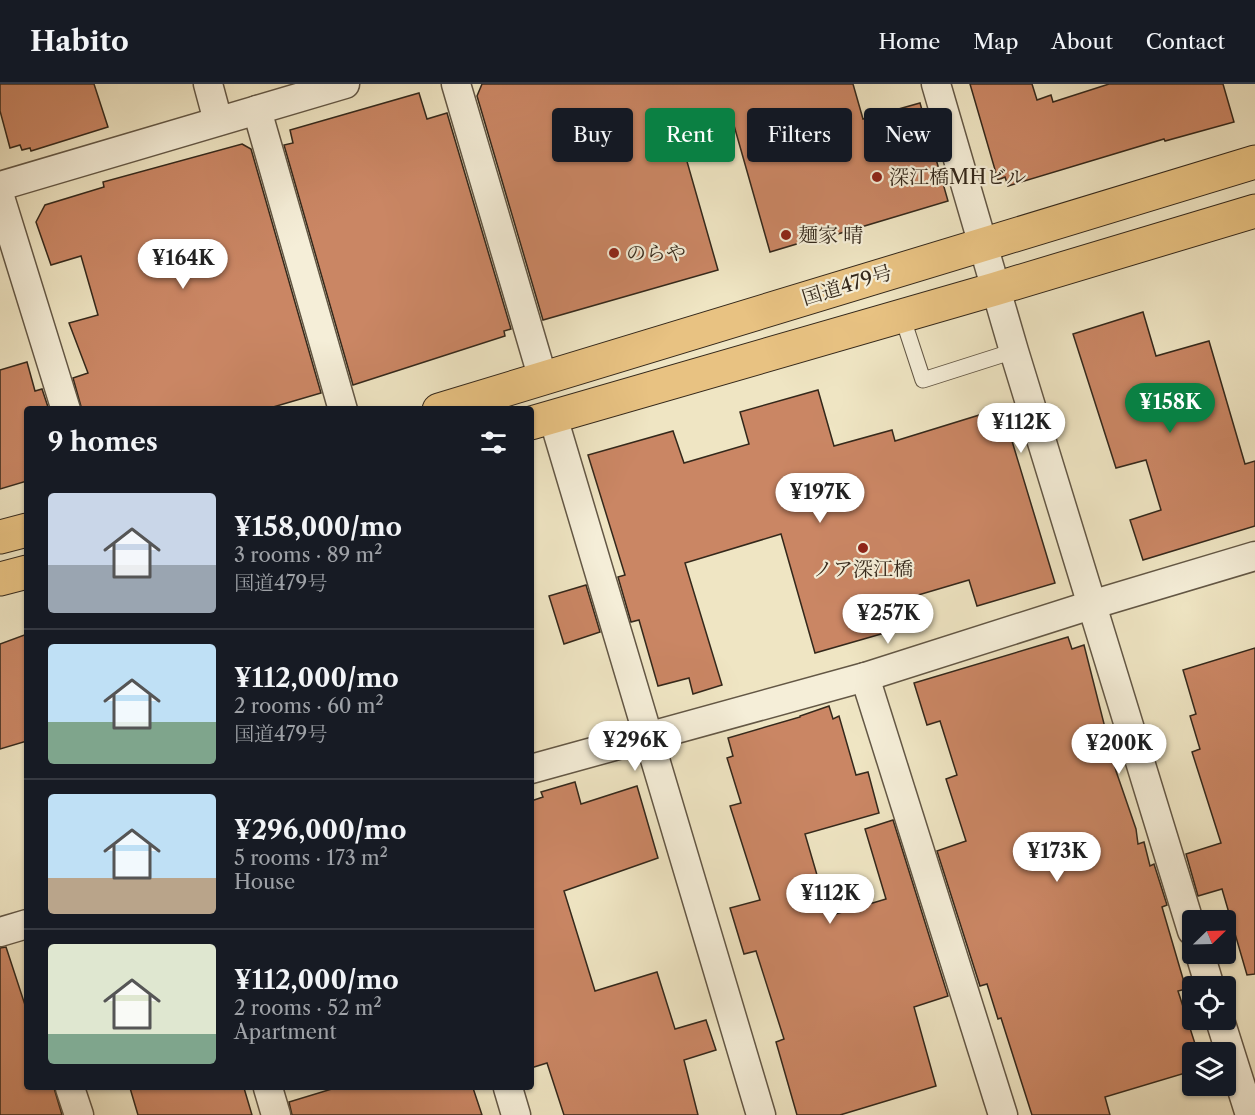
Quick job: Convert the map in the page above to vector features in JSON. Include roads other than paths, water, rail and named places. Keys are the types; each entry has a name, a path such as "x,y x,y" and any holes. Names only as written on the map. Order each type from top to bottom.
{"highway":[{"name":"国道479号","path":"452,406 1255,162"},
{"path":"542,420 1255,211"},
{"path":"0,537 24,531"},
{"path":"0,579 24,573"}],"street":[{"path":"208,84 218,121"},
{"path":"0,186 345,84"},
{"path":"456,84 543,379"},
{"path":"936,84 995,289 1185,910"},
{"path":"257,110 342,406"},
{"path":"0,197 65,406"},
{"path":"542,420 648,737 761,1115"},
{"path":"534,769 865,677 1255,556"},
{"path":"865,677 1003,1115"},
{"path":"1223,1030 1250,1115"},
{"path":"71,1090 79,1115"},
{"path":"269,1090 276,1115"},
{"path":"509,1090 516,1115"}],"lane":[{"path":"902,316 923,380 1014,351"}],"place":[{"name":"深江橋MHビル","path":"877,177"},
{"name":"麺家 晴","path":"786,235"},
{"name":"のらや","path":"614,253"},
{"name":"ノア深江橋","path":"863,548"}]}
